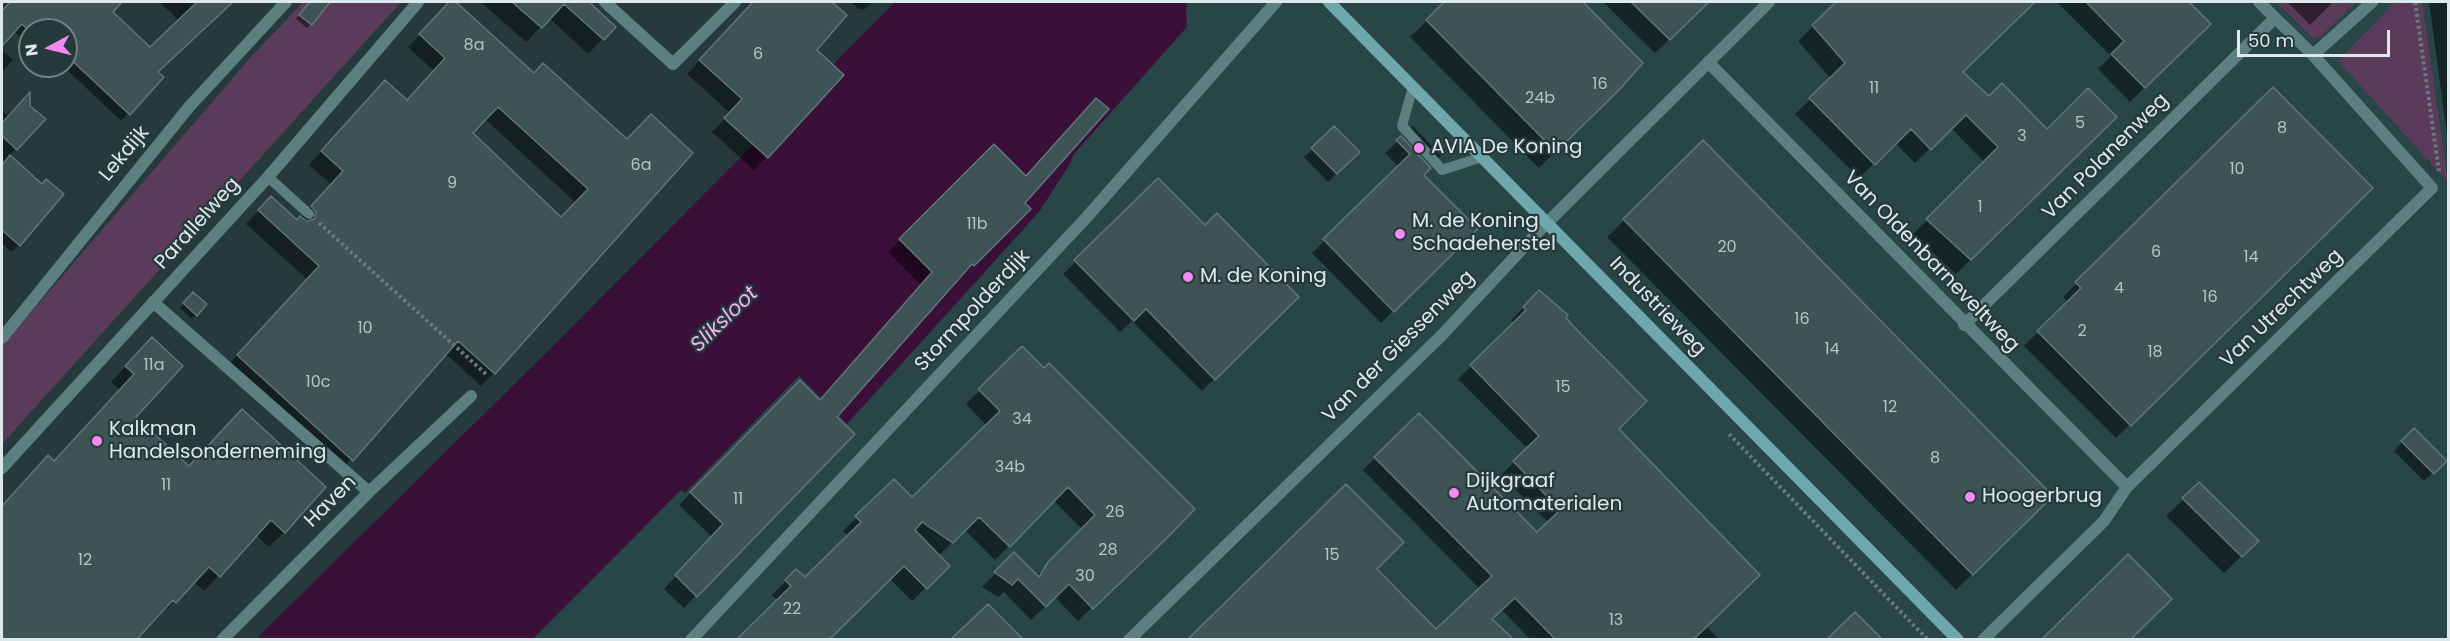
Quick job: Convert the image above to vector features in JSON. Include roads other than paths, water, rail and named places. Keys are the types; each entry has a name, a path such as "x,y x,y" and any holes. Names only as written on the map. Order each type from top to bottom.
{"street":[{"name":"Lekdijk","path":"2,338 189,107 286,2"},
{"name":"Parallelweg","path":"2,468 268,177 418,2"},
{"path":"604,2 673,64 735,2"},
{"name":"Stormpolderdijk","path":"692,639 1086,218 1276,2"},
{"name":"Industrieweg","path":"1329,2 1958,639"},
{"name":"Van der Giessenweg","path":"1129,639 1442,335 1547,223 1769,2"},
{"path":"2259,2 2313,55 2372,2"},
{"name":"Van Polanenweg","path":"1964,325 2275,18"},
{"name":"Van Utrechtweg","path":"1983,639 2104,521 2127,487 2432,188 2313,55"},
{"name":"Van Oldenbarneveltweg","path":"1708,62 1964,325 2127,487"},
{"path":"153,302 369,492"},
{"name":"Haven","path":"222,639 369,492 471,396"}],"lane":[{"path":"1413,87 1402,126 1442,170 1482,157"},
{"path":"268,177 309,214"}],"water":[{"name":"Sliksloot","path":"895,2 1188,2 1187,27 1073,155 1071,162 1039,212 847,424 799,376 685,493 681,490 533,639 255,640 554,345"}],"place":[{"name":"AVIA De Koning","path":"1419,148"},
{"name":"M. de Koning Schadeherstel","path":"1400,234"},
{"name":"M. de Koning","path":"1188,277"},
{"name":"Kalkman Handelsonderneming","path":"97,441"},
{"name":"Dijkgraaf Automaterialen","path":"1454,493"},
{"name":"Hoogerbrug","path":"1970,497"}]}
